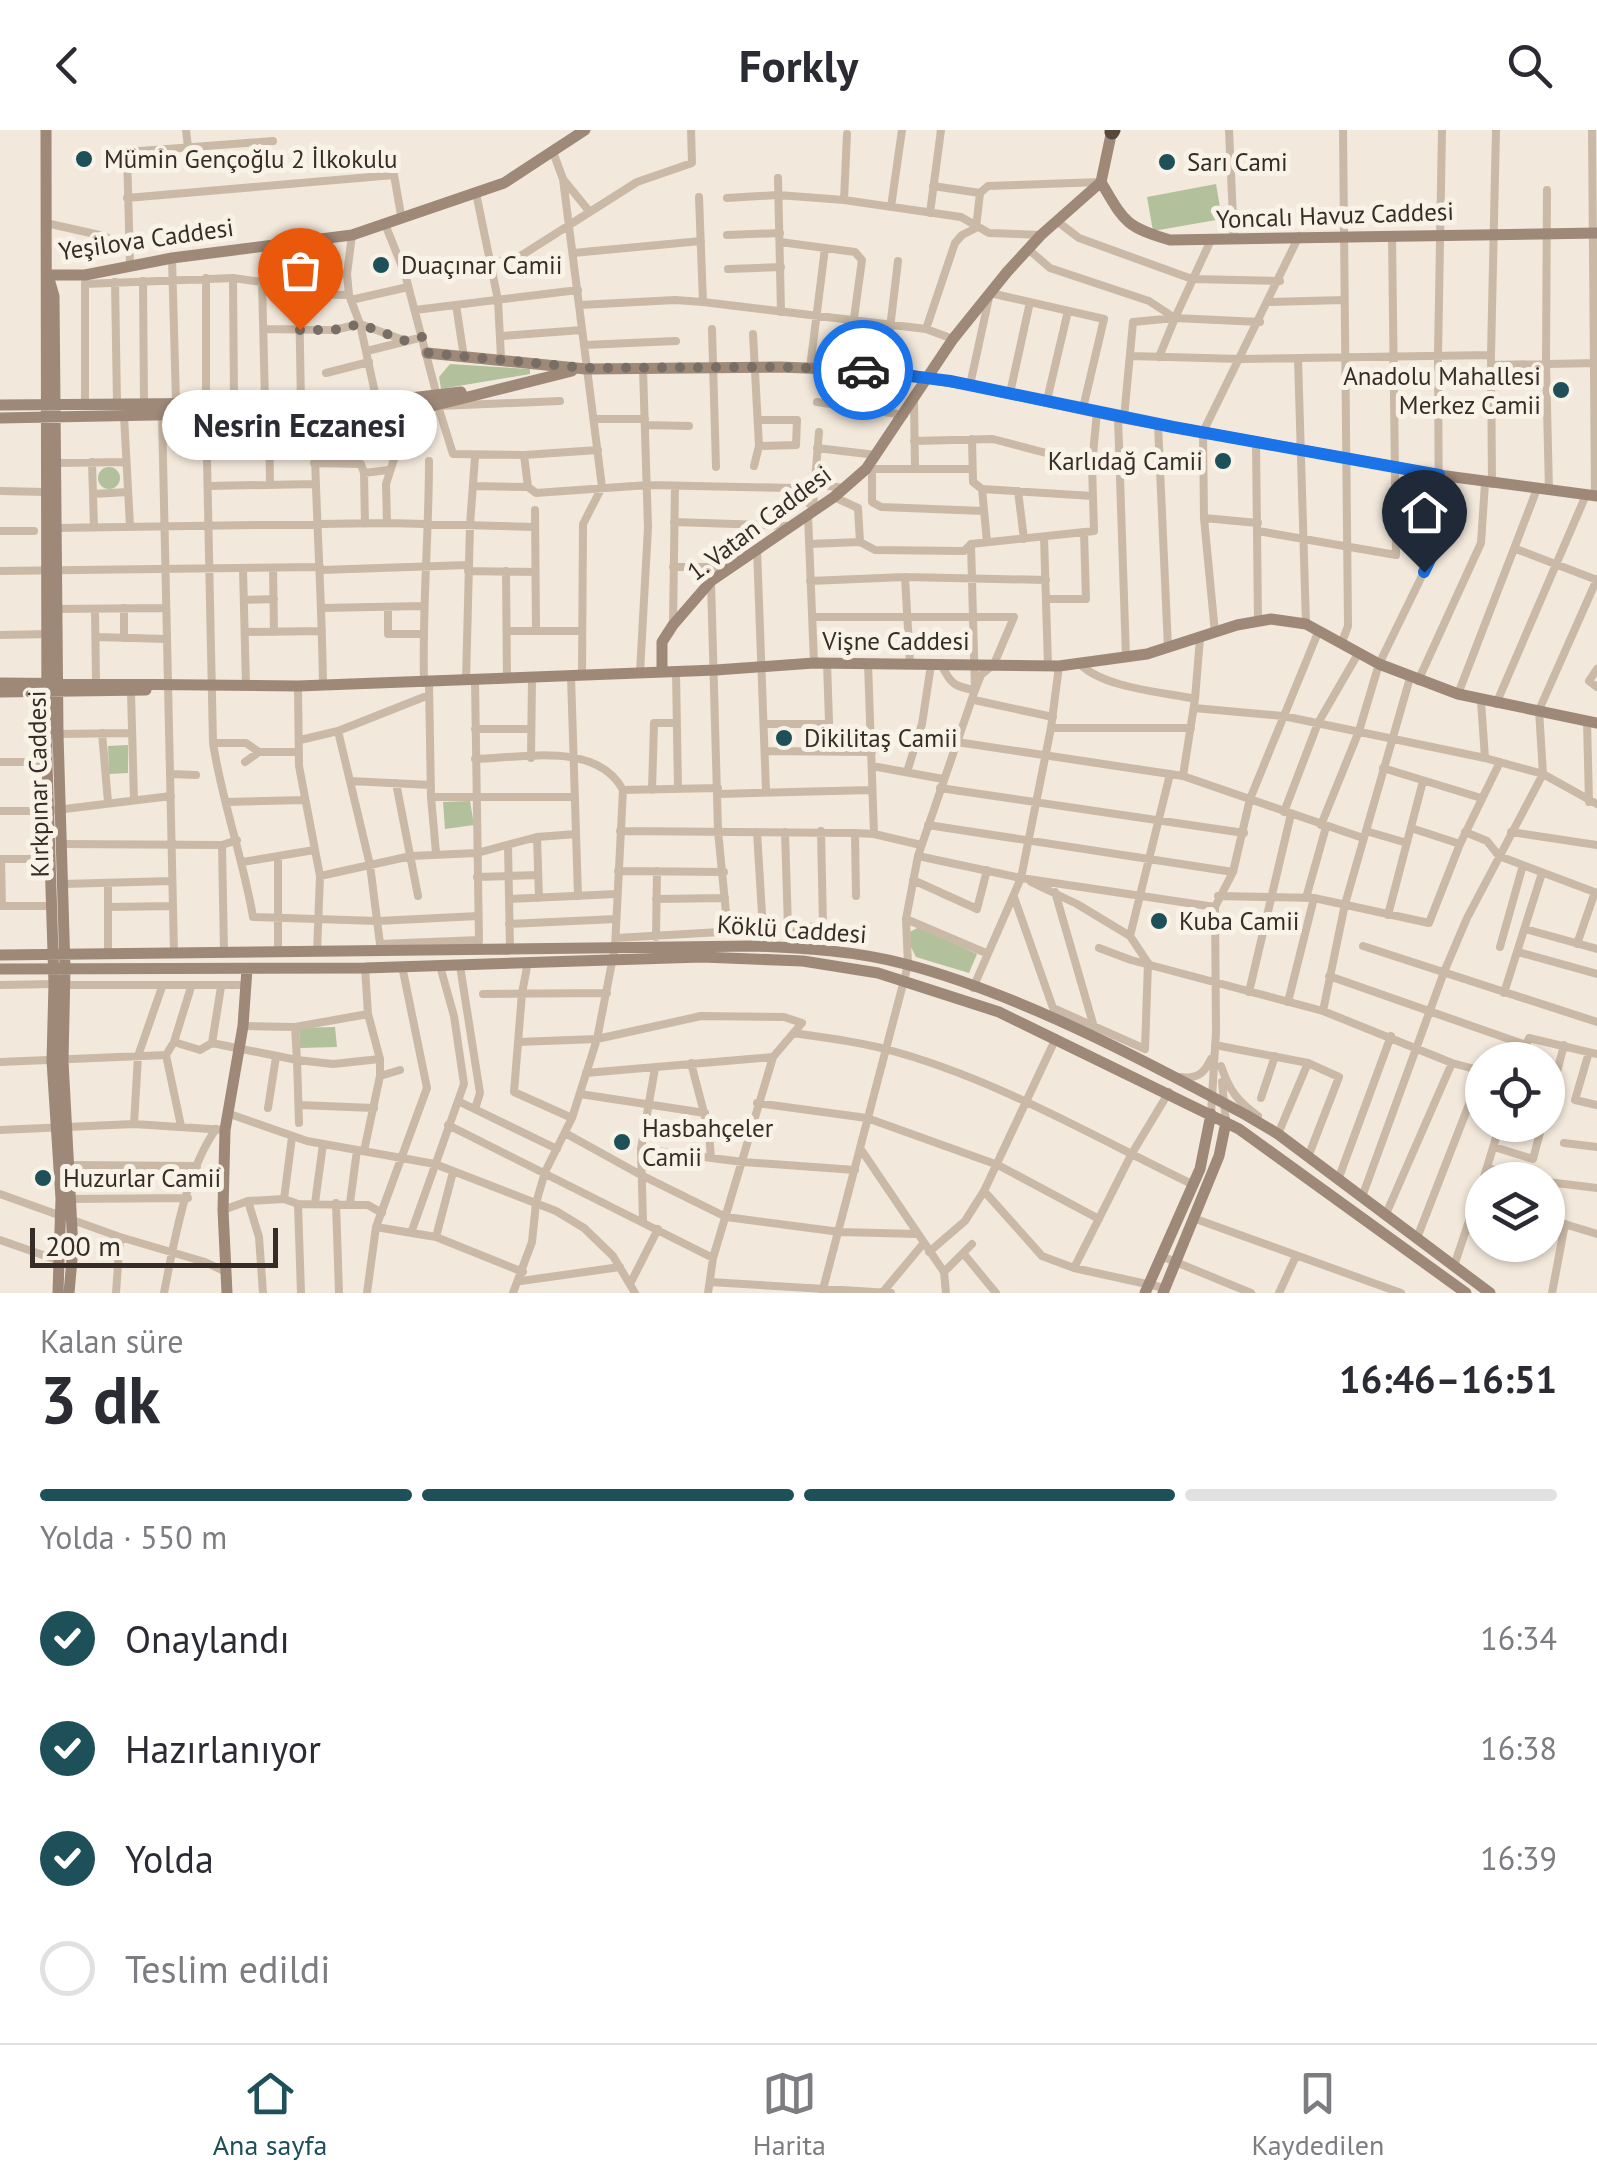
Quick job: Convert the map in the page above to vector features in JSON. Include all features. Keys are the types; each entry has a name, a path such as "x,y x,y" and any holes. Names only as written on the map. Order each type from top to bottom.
{"main road":[{"name":"Kırkpınar Caddesi","path":"46,130 48,275 54,296 45,492 53,609 53,687 47,762 61,844 63,884 58,1061 69,1293"},
{"name":"Yeşilova Caddesi","path":"48,275 85,279 130,265 172,258 352,235 504,183 585,130"},
{"path":"1101,182 1112,131"},
{"name":"Yoncalı Havuz Caddesi","path":"1101,182 1124,222 1170,240 1594,232"},
{"name":"1. Vatan Caddesi","path":"662,672 662,642 711,581 834,498 869,469 953,340 990,293 1041,235 1101,182"},
{"path":"428,353 586,368 885,371 970,384 1346,459 1488,483 1593,495"},
{"path":"0,406 120,409 176,402 206,408 378,407 438,401 586,368"},
{"path":"0,418 85,404 162,414 234,401 267,407"},
{"name":"Kırkpınar Caddesi","path":"45,529 56,463 50,410"},
{"name":"Kırkpınar Caddesi","path":"53,609 49,634 58,734 49,859 59,954"},
{"name":"Vişne Caddesi","path":"0,692 96,682 427,687 470,681 821,663 1054,666 1126,658 1258,620 1306,624 1379,664 1480,701 1592,722"},
{"name":"Vişne Caddesi","path":"0,683 131,692 168,686"},
{"name":"Köklü Caddesi","path":"0,955 734,945 818,949 908,964 1024,1007 1212,1096 1278,1134 1490,1293"},
{"name":"Köklü Caddesi","path":"0,969 460,966 528,962 615,948 822,964 903,979 1000,1012 1226,1122 1466,1293"},
{"path":"226,1293 221,1129 228,1113 243,1026 247,970"},
{"path":"1192,1104 1202,1119 1205,1150"},
{"path":"1164,1291 1194,1218 1211,1114"},
{"path":"1220,1156 1226,1122"},
{"name":"Kırkpınar Caddesi","path":"62,1127 70,1165 66,1199"},
{"path":"1147,1289 1180,1212 1220,1156 1238,1138 1250,1136"},
{"name":"Kırkpınar Caddesi","path":"58,1293 67,1218"}],"street":[{"path":"186,130 188,147"},
{"path":"405,274 447,264 491,263 519,257 653,174 692,162 691,130"},
{"path":"891,207 902,130"},
{"path":"930,213 941,130"},
{"path":"1229,130 1234,240"},
{"path":"1342,642 1348,626 1343,130"},
{"path":"1288,1002 1323,826 1379,664 1439,541 1442,130"},
{"path":"1323,1011 1345,904 1393,738 1414,679 1481,543 1488,483 1496,130"},
{"path":"1496,704 1556,564 1593,495 1592,130"},
{"path":"844,200 847,134"},
{"path":"130,265 126,152 274,141"},
{"path":"552,152 563,180 602,486 582,524 582,631 574,757 578,896"},
{"path":"127,198 394,175 401,216"},
{"path":"778,178 781,312"},
{"path":"563,180 589,211"},
{"path":"976,228 980,193 988,186 1101,182"},
{"path":"933,186 980,193"},
{"path":"1458,694 1543,490 1547,190"},
{"path":"476,193 498,300 501,358"},
{"path":"726,198 778,195 844,200 962,217 989,233 1041,235"},
{"path":"700,198 703,302"},
{"path":"46,222 104,236 129,248"},
{"path":"1058,222 1080,238 1192,280 1280,281"},
{"path":"385,223 405,274 453,454 598,450"},
{"path":"926,329 955,243 976,228"},
{"path":"1204,518 1396,554 1392,234"},
{"path":"352,235 347,274 350,298 395,456 388,470 387,523"},
{"path":"727,235 780,237 855,252 862,260 847,369"},
{"path":"1215,634 1204,518 1203,432 1300,236"},
{"path":"298,241 300,330 320,568 323,686"},
{"path":"573,252 701,241"},
{"path":"1159,356 1210,242"},
{"path":"810,368 825,248"},
{"path":"1028,249 1050,268 1150,301 1175,318"},
{"path":"172,258 176,402"},
{"path":"885,371 898,261"},
{"path":"728,269 781,267"},
{"path":"298,274 347,274"},
{"path":"206,278 210,686 214,743 244,862 253,917 378,921 478,916"},
{"path":"234,278 234,401"},
{"path":"85,404 85,279 262,280 350,298 408,287"},
{"path":"262,280 270,485"},
{"path":"143,281 144,403"},
{"path":"115,282 130,526"},
{"path":"414,310 578,290"},
{"path":"970,384 990,293 1104,319 1083,408"},
{"path":"1270,302 1343,300"},
{"path":"580,305 703,302 926,329 953,340"},
{"path":"1010,393 1030,302"},
{"path":"456,305 464,357"},
{"path":"1047,400 1068,311"},
{"path":"1126,658 1121,417 1134,322 1175,318 1260,322"},
{"path":"264,329 334,330 360,324 406,341"},
{"path":"712,329 716,467"},
{"path":"502,336 582,330"},
{"path":"753,334 759,446 754,466"},
{"path":"366,351 422,337"},
{"path":"584,346 676,341"},
{"path":"1130,356 1241,359 1490,354"},
{"path":"1298,358 1306,624"},
{"path":"326,372 369,362"},
{"path":"1490,365 1595,363"},
{"path":"640,673 648,484 643,369"},
{"path":"914,400 914,468"},
{"path":"438,401 560,401"},
{"path":"817,402 904,415"},
{"path":"1046,599 1086,599 1097,411"},
{"path":"162,414 174,953"},
{"path":"594,419 689,426"},
{"path":"758,420 797,420 796,445 759,446"},
{"path":"1158,424 1168,648"},
{"path":"818,432 810,581 830,751"},
{"path":"914,442 994,439 1092,465"},
{"path":"972,440 973,482 982,490 1094,496"},
{"path":"1256,442 1258,620"},
{"path":"817,448 876,455"},
{"path":"208,456 270,455"},
{"path":"524,455 528,486"},
{"path":"338,731 370,865 380,944 479,946 468,568 475,456"},
{"path":"92,462 94,527"},
{"path":"56,463 126,462"},
{"path":"429,462 429,524 422,606 436,853"},
{"path":"314,463 361,464 365,524"},
{"path":"972,469 869,469 872,502 881,507 984,510"},
{"path":"364,473 388,470"},
{"path":"208,486 314,484"},
{"path":"473,486 528,486 536,493 648,484 792,488 812,510"},
{"path":"814,484 844,488"},
{"path":"672,625 675,486"},
{"path":"982,490 988,542"},
{"path":"0,491 45,492"},
{"path":"1018,491 1024,539"},
{"path":"93,494 128,492"},
{"path":"834,498 858,508 860,542"},
{"path":"536,510 536,631"},
{"path":"674,522 790,526"},
{"path":"0,531 387,523 536,527"},
{"path":"809,544 860,542 874,550 964,551 971,544 1089,531"},
{"path":"973,988 1021,878 1052,728 1054,666 1044,537"},
{"path":"822,1291 908,964 906,919 918,856 974,700 971,544"},
{"path":"758,549 766,790"},
{"path":"1362,1197 1444,972 1511,832 1544,774 1539,710 1597,580 1516,549"},
{"path":"0,572 426,565 536,572"},
{"path":"673,567 730,567"},
{"path":"244,568 246,686"},
{"path":"273,568 274,632"},
{"path":"506,571 507,679"},
{"path":"810,581 905,577 1046,580"},
{"path":"905,577 910,664"},
{"path":"711,581 718,831 728,933"},
{"path":"244,600 274,599"},
{"path":"322,608 422,606"},
{"path":"388,607 388,634 423,634"},
{"path":"124,608 124,638"},
{"path":"53,609 165,608"},
{"path":"95,609 96,682"},
{"path":"812,617 1014,617 994,664 981,675 975,690"},
{"path":"246,632 322,630"},
{"path":"1211,1114 1216,1045 1214,907 1233,872 1250,799 1319,630"},
{"path":"507,631 582,631"},
{"path":"0,636 49,634"},
{"path":"96,637 167,639"},
{"path":"1183,776 1195,704 1200,638"},
{"path":"1249,992 1287,813 1318,723 1360,652"},
{"path":"868,662 874,834"},
{"path":"936,664 956,687 975,690"},
{"path":"907,772 936,664"},
{"path":"1081,664 1104,680 1195,704 1284,716 1500,762 1544,774 1593,803"},
{"path":"1597,669 1589,680 1597,686"},
{"path":"676,672 678,790"},
{"path":"531,758 532,678"},
{"path":"298,686 304,800 320,876 317,952"},
{"path":"300,740 338,731 427,687"},
{"path":"131,692 134,800"},
{"path":"974,700 1053,717"},
{"path":"1480,701 1485,758"},
{"path":"652,790 654,722 676,723"},
{"path":"1592,722 1593,803"},
{"path":"765,724 829,724"},
{"path":"1052,728 1191,728"},
{"path":"475,729 531,729"},
{"path":"102,733 108,802"},
{"path":"58,734 132,733"},
{"path":"957,742 1183,776 1323,826 1407,843"},
{"path":"214,743 246,743 260,752 299,752"},
{"path":"765,751 872,752"},
{"path":"245,762 260,752"},
{"path":"475,759 574,757 605,768 623,790 615,948 597,1040 572,1118 545,1172 536,1202 532,1242 513,1293"},
{"path":"0,762 47,762"},
{"path":"1218,896 1310,898 1428,923 1460,844 1500,762"},
{"path":"872,766 1037,802 1244,833"},
{"path":"1383,768 1481,798"},
{"path":"170,774 196,775"},
{"path":"1130,936 1170,774"},
{"path":"1388,915 1423,781"},
{"path":"350,782 431,784"},
{"path":"396,783 418,896"},
{"path":"623,790 872,790"},
{"path":"0,812 54,810 171,796"},
{"path":"431,797 575,798"},
{"path":"226,802 304,800"},
{"path":"928,825 1233,872"},
{"path":"1411,828 1460,844"},
{"path":"620,831 821,831 874,834 921,846"},
{"path":"615,948 656,937 823,926 821,831"},
{"path":"757,832 764,930"},
{"path":"785,832 788,928"},
{"path":"1466,832 1487,841 1499,856 1596,892 1577,944"},
{"path":"1511,832 1597,845"},
{"path":"855,833 856,896"},
{"path":"320,876 411,856 477,852 537,837 576,834"},
{"path":"537,837 539,898"},
{"path":"61,844 222,844 237,840"},
{"path":"222,844 224,952"},
{"path":"508,844 510,950"},
{"path":"244,862 314,850"},
{"path":"278,856 278,952"},
{"path":"918,856 1054,887 1214,907"},
{"path":"49,859 1,859 1,906 51,906"},
{"path":"1500,947 1522,866"},
{"path":"913,880 976,909 986,870"},
{"path":"618,871 724,872"},
{"path":"656,937 657,871"},
{"path":"1504,993 1542,873"},
{"path":"477,876 538,874"},
{"path":"63,884 172,881"},
{"path":"108,883 108,954"},
{"path":"1014,896 1054,1008 1145,1049 1148,963 1130,936 1054,887"},
{"path":"1054,887 1094,1027"},
{"path":"509,899 616,894"},
{"path":"656,899 725,898"},
{"path":"108,907 173,906"},
{"path":"906,919 986,953"},
{"path":"509,924 616,920"},
{"path":"1504,930 1597,948"},
{"path":"1363,946 1597,1022"},
{"path":"1099,948 1323,1011 1465,1066"},
{"path":"1518,952 1597,974"},
{"path":"528,962 514,1092 572,1118"},
{"path":"367,1293 376,1228 426,1088 402,966"},
{"path":"412,1232 464,1084 454,1016 440,966"},
{"path":"460,966 480,1093 474,1108"},
{"path":"350,1203 380,1076 380,1059 368,1014 365,968"},
{"path":"1329,976 1537,1042"},
{"path":"0,985 245,986"},
{"path":"134,1124 138,1056 162,987"},
{"path":"181,1126 166,1054 174,1042 191,987"},
{"path":"212,1043 222,987"},
{"path":"483,994 607,993"},
{"path":"243,1026 295,1027 368,1014"},
{"path":"518,1042 597,1040 630,1029 701,1016 784,1017 802,1023 773,1057 714,1258 708,1293"},
{"path":"295,1027 299,1124"},
{"path":"794,1033 884,1049 952,1071 1199,1188"},
{"path":"1338,1180 1390,1036"},
{"path":"710,1282 885,1292 926,1248 966,1221 998,1165 1056,1038"},
{"path":"174,1042 200,1050 212,1043 333,1064 380,1059"},
{"path":"1173,1077 1196,1078 1211,1062 1216,1045"},
{"path":"1216,1045 1308,1063 1339,1077 1308,1158"},
{"path":"1216,1045 1228,1088 1278,1134 1308,1063"},
{"path":"1565,1045 1593,1053 1575,1100 1597,1106"},
{"path":"0,1062 166,1054"},
{"path":"268,1108 276,1056"},
{"path":"1260,1098 1275,1056"},
{"path":"586,1073 773,1057"},
{"path":"1386,1214 1452,1063"},
{"path":"690,1064 711,1158"},
{"path":"1221,1066 1226,1122"},
{"path":"644,1221 641,1149 655,1068"},
{"path":"380,1076 400,1070"},
{"path":"1074,1268 1131,1154 1169,1092"},
{"path":"580,1094 704,1114"},
{"path":"458,1102 557,1149"},
{"path":"758,1103 867,1118 998,1165 1099,1219"},
{"path":"299,1105 374,1108"},
{"path":"228,1113 292,1137 435,1164 556,1210 584,1228 620,1267 635,1293"},
{"path":"1417,1238 1465,1115"},
{"path":"0,1130 134,1124 221,1129 196,1166 164,1293"},
{"path":"448,1126 714,1258"},
{"path":"565,1133 726,1216 840,1232 917,1234"},
{"path":"284,1199 292,1137"},
{"path":"1490,1162 1496,1142"},
{"path":"1494,1148 1533,1159 1538,1142"},
{"path":"1564,1143 1597,1147"},
{"path":"315,1203 323,1144"},
{"path":"860,1148 944,1272 946,1293"},
{"path":"641,1149 855,1170"},
{"path":"70,1165 196,1166"},
{"path":"436,1237 453,1172"},
{"path":"1565,1184 1597,1188"},
{"path":"984,1191 1042,1256 1164,1291"},
{"path":"0,1194 224,1272"},
{"path":"66,1199 188,1198"},
{"path":"223,1210 248,1202 284,1199 298,1204 368,1205 382,1213"},
{"path":"248,1202 258,1237 263,1293"},
{"path":"336,1203 339,1293"},
{"path":"298,1204 302,1293"},
{"path":"1180,1212 1380,1290 1401,1293"},
{"path":"1552,1293 1566,1224 1597,1234"},
{"path":"376,1228 436,1237 522,1276 620,1267"},
{"path":"630,1284 658,1229"},
{"path":"116,1293 120,1236"},
{"path":"1454,1266 1465,1237"},
{"path":"0,1240 60,1261"},
{"path":"944,1272 972,1244"},
{"path":"963,1253 996,1293"},
{"path":"1161,1256 1251,1293"},
{"path":"1281,1293 1296,1256"},
{"path":"1219,1293 1224,1282"}],"green space":[{"path":"1216,184 1222,219 1153,231 1147,197"},
{"path":"450,364 530,369 530,374 441,389 439,377"},
{"path":"105,467 113,467 120,478 113,489 105,489 98,482 98,474"},
{"path":"128,745 128,773 109,774 108,746"},
{"path":"470,801 474,825 445,829 443,802"},
{"path":"919,927 977,954 969,973 916,957 910,932"},
{"path":"335,1027 337,1047 300,1048 299,1028"}],"way so far":[{"path":"300,330 334,330 360,324 406,341 422,337 428,353 440,356 501,358 586,368 863,370"}],"place":[{"name":"Mümin Gençoğlu 2 İlkokulu","path":"84,159"},
{"name":"Sarı Cami","path":"1167,162"},
{"name":"Duaçınar Camii","path":"381,265"},
{"name":"Nesrin Eczanesi","path":"300,330"},
{"name":"Anadolu Mahallesi Merkez Camii","path":"1561,390"},
{"name":"Karlıdağ Camii","path":"1223,461"},
{"name":"Dikilitaş Camii","path":"784,738"},
{"name":"Kuba Camii","path":"1159,921"},
{"name":"Hasbahçeler Camii","path":"622,1142"},
{"name":"Huzurlar Camii","path":"43,1178"}],"route":[{"path":"863,370 950,381 1173,427 1439,475 1439,541 1424,572"}]}
